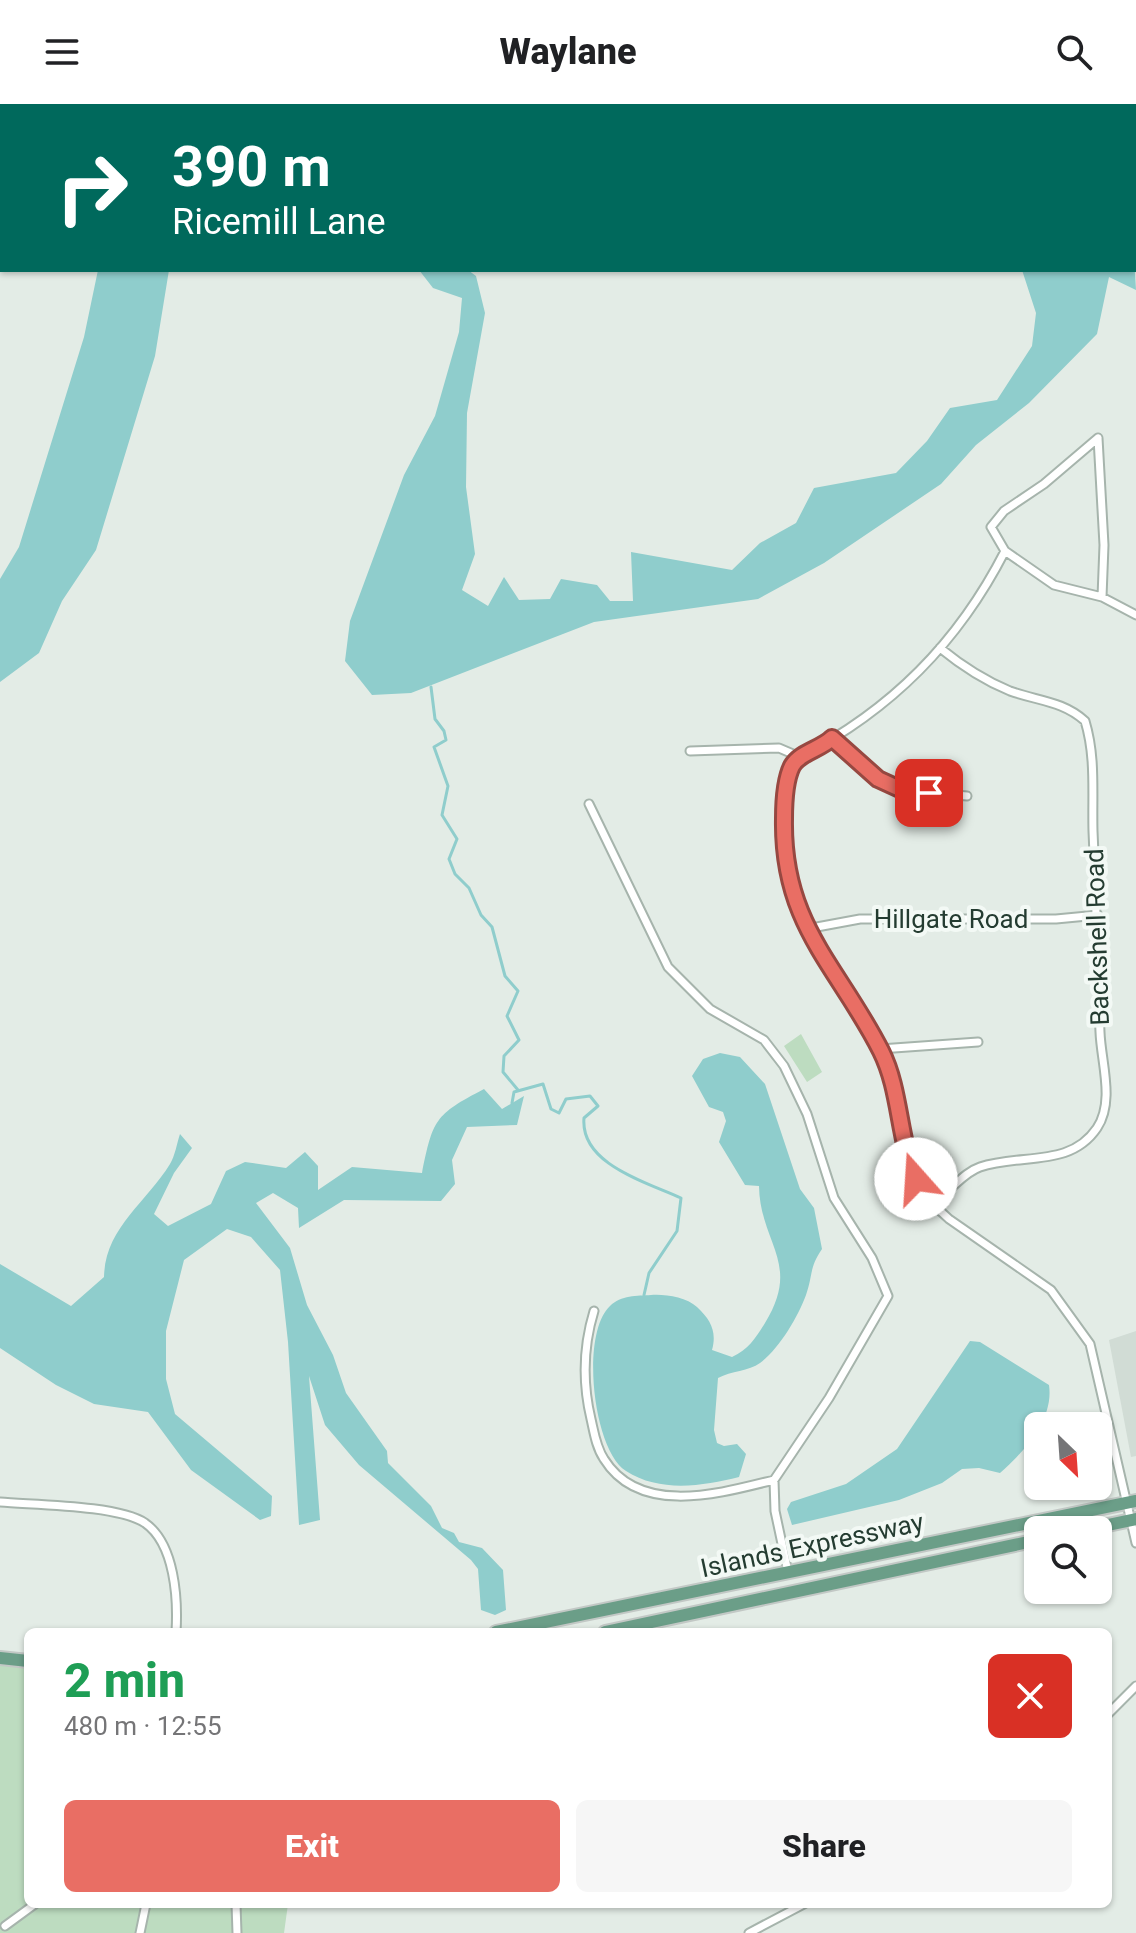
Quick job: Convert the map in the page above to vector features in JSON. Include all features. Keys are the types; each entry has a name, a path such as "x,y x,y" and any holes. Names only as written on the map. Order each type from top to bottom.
{"main road":[{"name":"Islands Expressway","path":"515,1628 1132,1501"},
{"path":"1112,1524 1134,1519"},
{"name":"Islands Expressway","path":"624,1628 1024,1543"},
{"path":"0,1658 24,1661"}],"street":[{"path":"1102,597 1104,545 1098,438 1044,484 1004,511 991,527 1005,551 1054,585 1102,597 1136,615"},
{"path":"1005,551 940,648 894,697 800,757 792,766 784,829 791,881 806,929 880,1049 894,1084 906,1155 930,1201 949,1219 1051,1290 1090,1344 1117,1468 1132,1501 1136,1543"},
{"name":"Backshell Road","path":"930,1201 940,1198 966,1174 981,1167 1026,1157 1069,1154 1099,1126 1107,1097 1101,1059 1093,762 1085,721 1055,702 1015,692 969,671 940,648"},
{"path":"832,738 878,779 902,790 967,796"},
{"path":"690,751 779,748 800,757"},
{"path":"589,804 668,967 700,1001 764,1040 784,1066 807,1114 834,1198 872,1258 888,1296 829,1398 774,1480 775,1511 788,1572"},
{"name":"Hillgate Road","path":"806,929 860,919 1062,919 1098,915"},
{"path":"880,1049 978,1042"},
{"path":"594,1311 584,1342 585,1380 599,1450 613,1472 641,1487 678,1497 701,1497 774,1480"},
{"path":"0,1502 124,1513 147,1524 160,1542 168,1561 176,1595 176,1628"},
{"path":"1112,1710 1136,1686"},
{"path":"5,1926 30,1908"},
{"path":"140,1933 145,1908"},
{"path":"236,1908 237,1933"},
{"path":"749,1933 796,1908"}],"shaded area":[{"path":"1136,1331 1136,1456 1131,1457 1109,1340"}],"green space":[{"path":"801,1034 822,1072 807,1082 784,1046"},
{"path":"0,1665 24,1666 24,1908 287,1908 284,1933 0,1933"}],"water":[{"path":"98,272 169,272 155,356 96,550 62,601 39,653 0,682 0,579 19,547 84,337"},
{"path":"421,272 471,272 476,276 485,313 467,413 466,487 475,554 462,590 488,606 504,577 519,600 550,599 561,579 597,585 610,601 633,601 631,552 732,570 760,543 796,523 814,488 896,473 927,441 950,408 997,400 1032,346 1036,313 1023,272 1135,272 1136,290 1109,277 1097,334 1029,403 976,445 941,484 824,563 758,599 594,622 411,693 372,695 345,661 350,621 404,475 435,416 459,332 462,298 433,288"},
{"path":"720,1053 740,1057 765,1084 800,1189 814,1208 822,1249 798,1313 774,1350 756,1366 718,1378 714,1430 717,1443 724,1446 737,1444 746,1454 739,1477 696,1485 667,1485 639,1478 626,1471 605,1440 594,1391 595,1341 601,1320 614,1302 635,1296 669,1296 697,1307 712,1327 712,1350 732,1357 755,1339 775,1302 780,1269 761,1206 759,1186 745,1185 719,1142 726,1121 723,1112 709,1107 692,1076 703,1059"},
{"path":"484,1089 502,1109 524,1096 517,1125 467,1127 452,1160 455,1184 441,1201 344,1200 299,1228 298,1208 273,1193 256,1203 290,1248 307,1305 333,1355 346,1393 387,1451 388,1463 431,1506 442,1528 454,1533 459,1542 482,1548 503,1570 506,1610 495,1615 481,1610 478,1569 471,1560 359,1465 325,1425 309,1376 320,1520 299,1525 288,1342 280,1270 251,1237 227,1229 184,1260 166,1331 166,1379 175,1414 272,1496 271,1516 260,1520 191,1470 148,1412 94,1404 56,1385 0,1348 0,1264 71,1306 104,1277 111,1244 170,1164 180,1134 192,1148 174,1173 154,1214 168,1226 211,1204 226,1171 245,1162 286,1168 305,1152 318,1166 318,1190 352,1167 422,1173 429,1141 438,1121 455,1106"},
{"path":"970,1341 980,1342 1049,1385 1046,1412 1024,1412 1024,1449 1000,1473 979,1468 962,1469 942,1483 899,1500 792,1525 787,1509 791,1502 846,1484 897,1449"}],"waterway":[{"path":"431,687 435,719 444,731 446,740 434,747 448,786 442,815 457,839 449,859 455,874 469,888 481,915 492,927 505,976 518,991 507,1016 519,1040 504,1056 503,1072 518,1090"},
{"path":"512,1103 514,1092 543,1084 551,1109 559,1113 566,1099 590,1096 598,1106 584,1118 586,1134 593,1148 618,1169 681,1198 677,1231 649,1273 644,1295"}],"route":[{"path":"916,1179 906,1155 894,1084 880,1049 804,925 785,851 784,805 792,766 800,757 832,738 878,779 902,790 929,793"}]}
